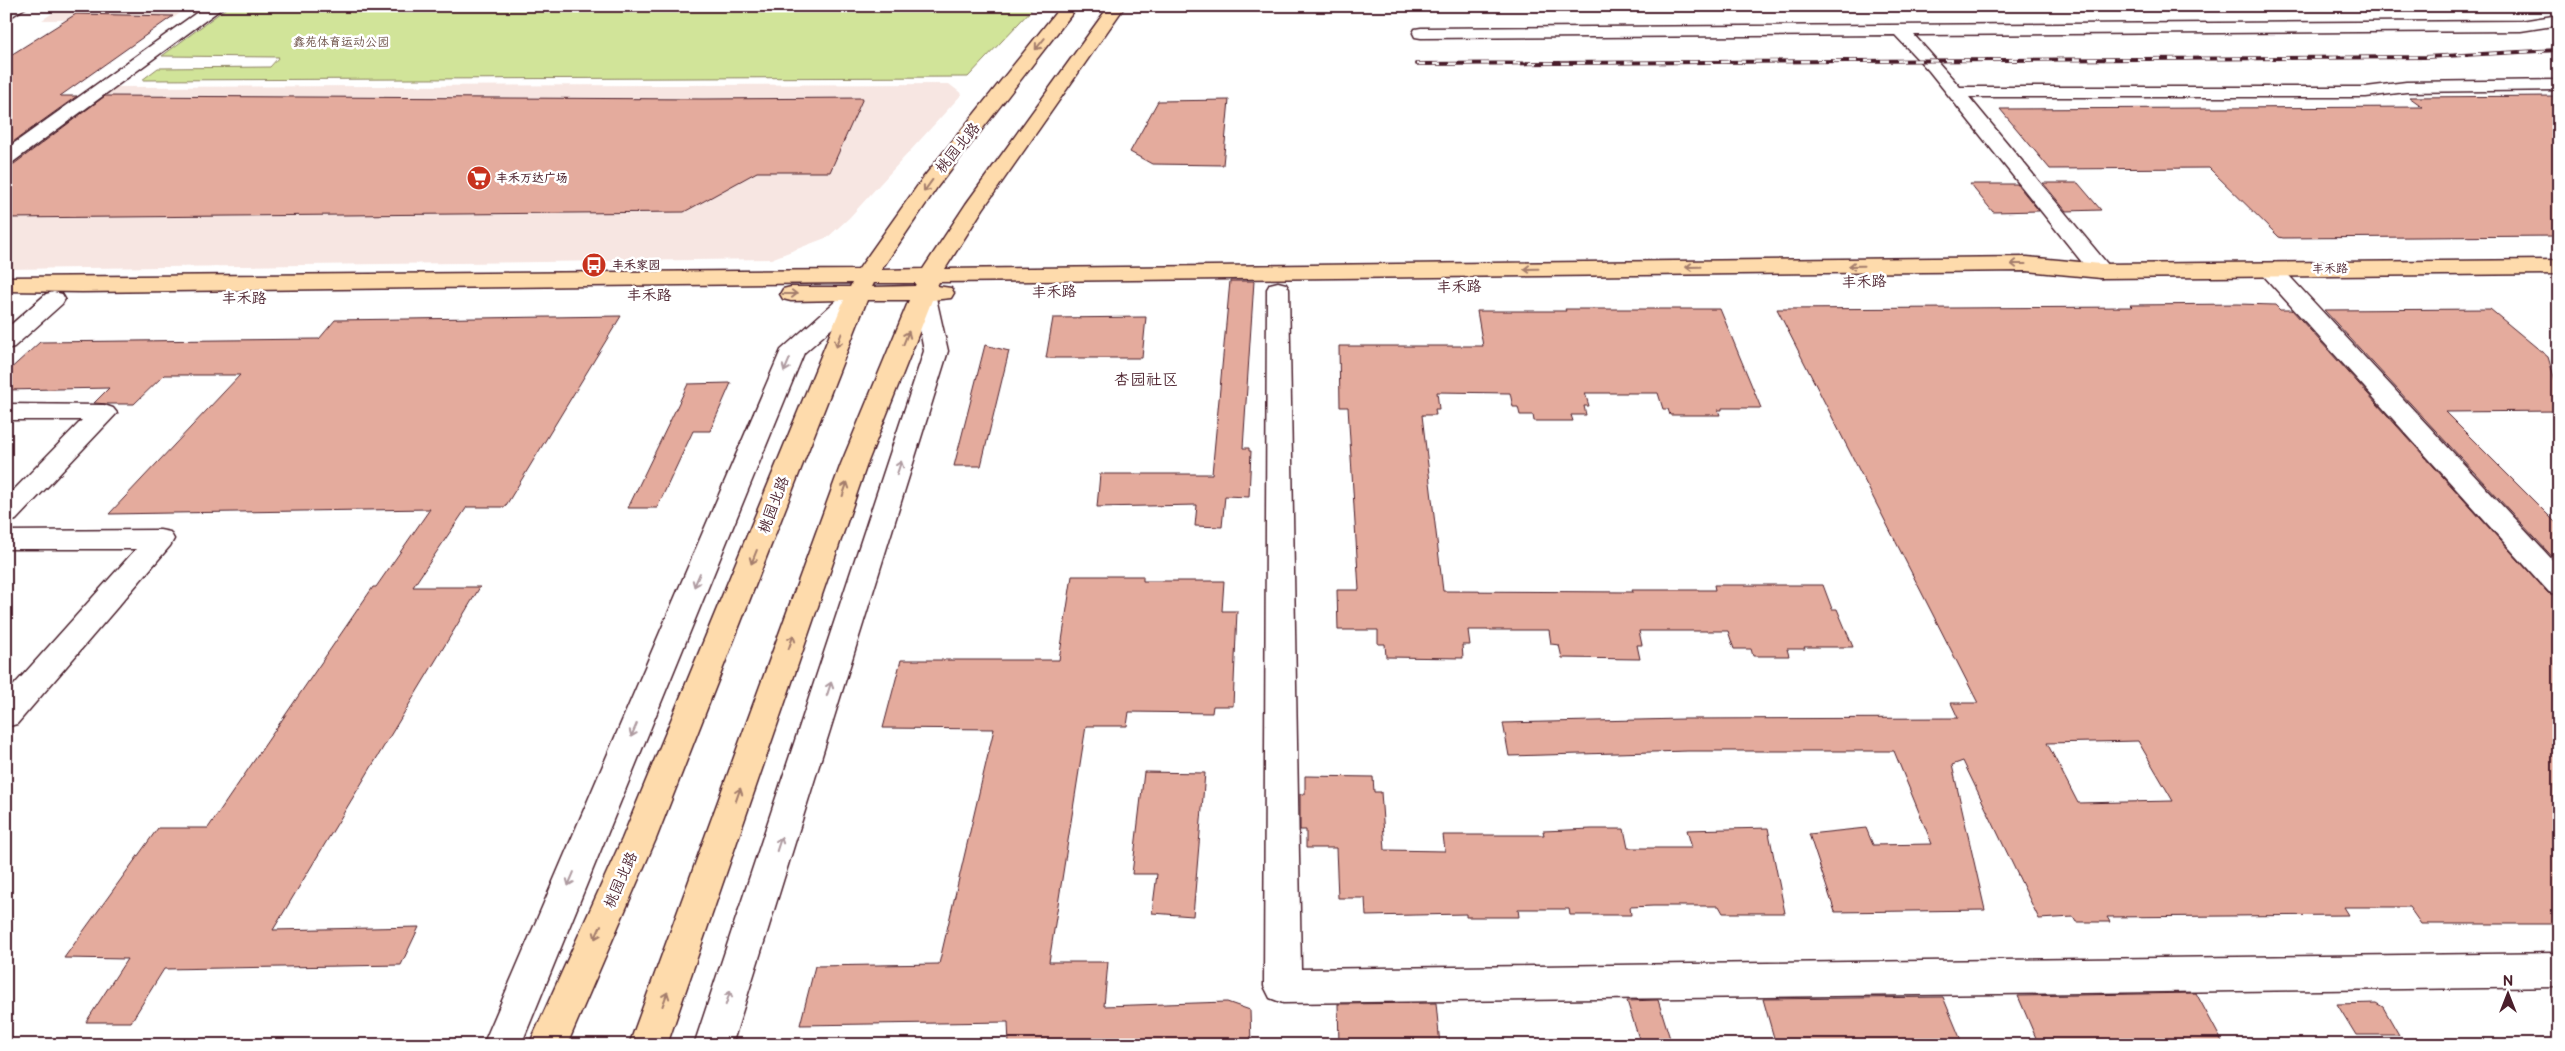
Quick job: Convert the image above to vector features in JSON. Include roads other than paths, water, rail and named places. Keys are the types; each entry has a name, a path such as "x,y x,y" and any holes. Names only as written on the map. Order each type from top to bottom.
{"main road":[{"name":"桃园北路","path":"548,1045 639,839 758,546 861,284 930,182 1070,6"},
{"path":"648,1045 854,464 928,284 973,208 1117,6"},
{"name":"丰禾路","path":"928,284 2017,264 2102,272 2559,267"},
{"name":"丰禾路","path":"6,284 928,284 1278,289 2038,280 2102,272"},
{"name":"丰禾路","path":"6,299 861,284"}],"street":[{"path":"6,14 20,6"},
{"path":"6,158 217,6"},
{"path":"1420,33 1899,28 2521,26 2559,20"},
{"path":"1899,28 1955,92 2102,272"},
{"path":"1955,92 2366,92 2406,87 2559,85"},
{"path":"2270,270 2559,585"},
{"path":"502,1045 793,350 861,284"},
{"path":"713,1045 936,351 928,284"},
{"path":"1278,289 1283,986 2559,970"},
{"path":"6,342 54,299"},
{"path":"6,412 104,413 6,514"},
{"path":"6,540 160,539 6,715"}],"railway":[{"path":"1417,64 2425,57 2559,50"}],"place":[{"name":"丰禾万达广场","path":"479,178"},
{"name":"丰禾家园","path":"594,265"}],"district":[{"name":"杏园社区","path":"1146,380"}],"park label":[{"name":"鑫苑体育运动公园","path":"341,42"}]}
